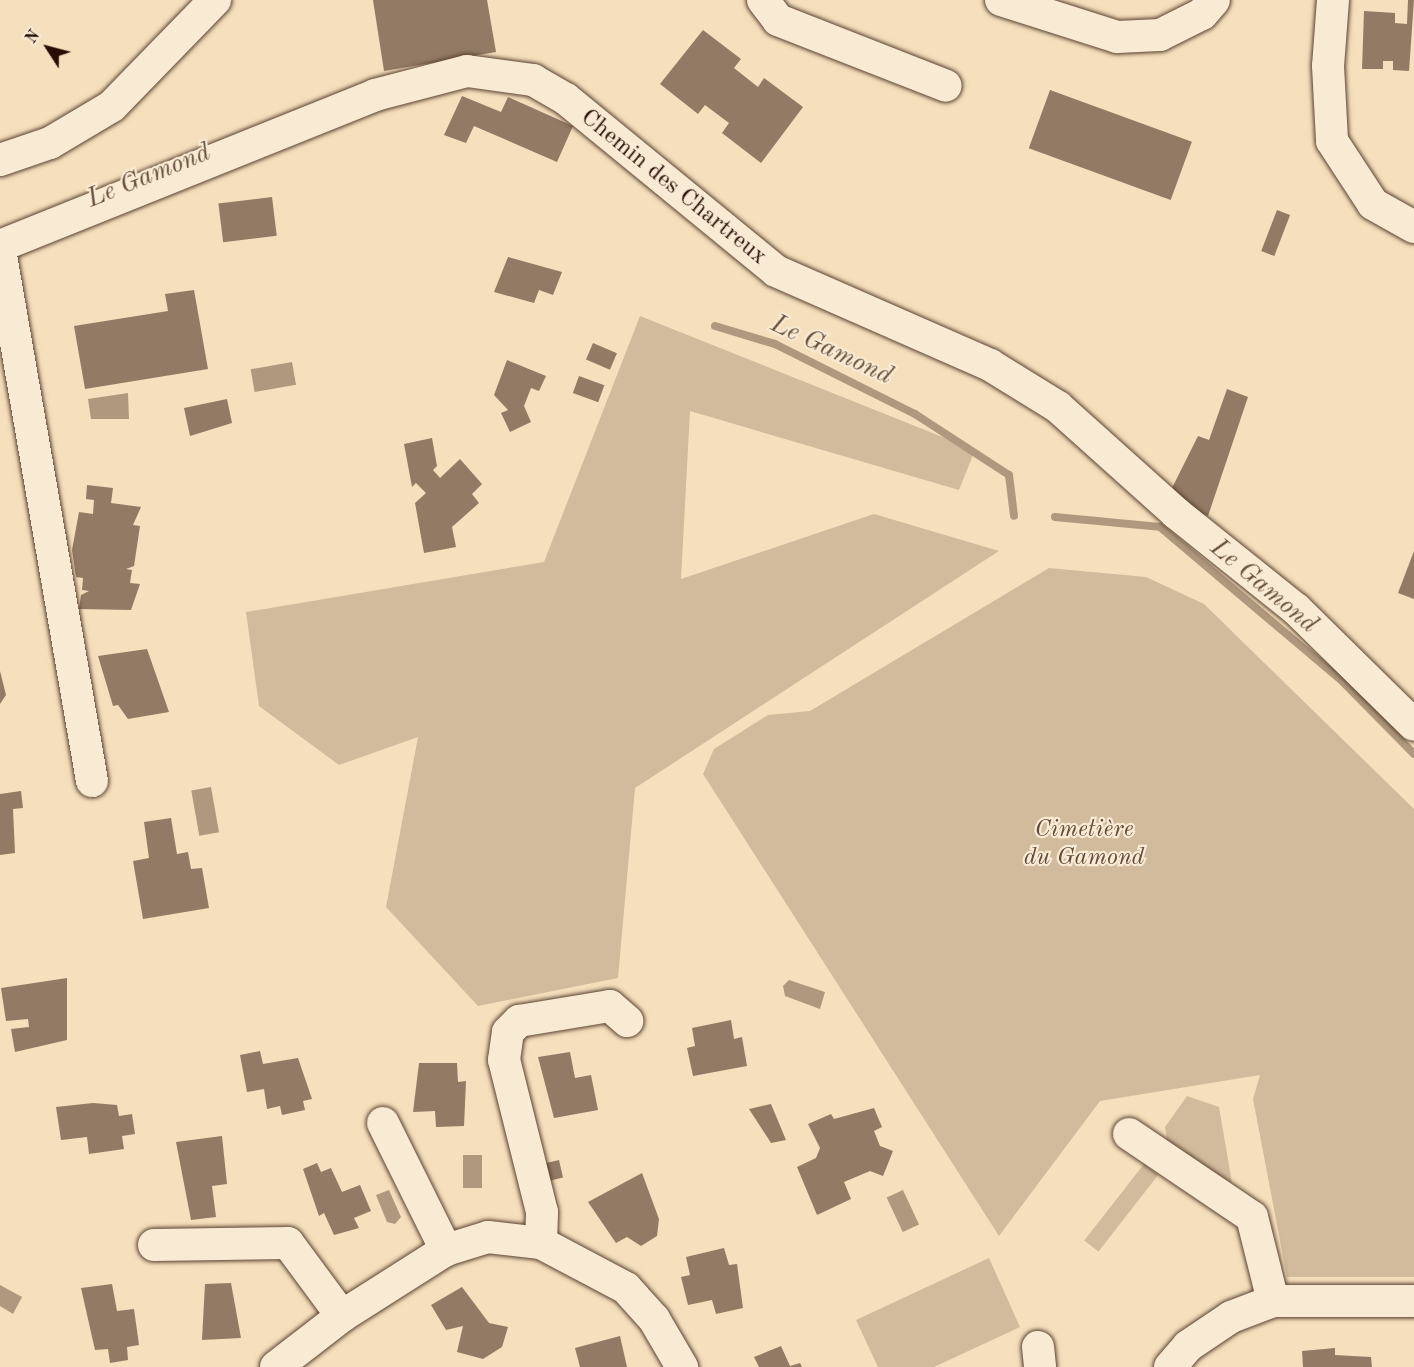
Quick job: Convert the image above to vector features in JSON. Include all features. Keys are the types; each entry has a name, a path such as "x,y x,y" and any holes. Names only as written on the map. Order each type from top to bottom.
{"street":[{"path":"0,160 50,143 112,106 215,0"},
{"path":"764,0 778,20 946,86"},
{"path":"1001,0 1117,37 1160,35 1202,14 1214,0"},
{"path":"1333,0 1328,66 1332,141 1373,204 1414,227"},
{"name":"Chemin des Chartreux","path":"0,248 375,94 467,71 533,80 566,99 776,272 990,365 1058,407 1296,609 1414,725"},
{"path":"0,248 92,781"},
{"path":"541,1243 542,1212 504,1060 508,1032 519,1021 610,1006 627,1021"},
{"path":"382,1123 446,1250"},
{"path":"1129,1134 1252,1217 1273,1301"},
{"path":"276,1367 342,1316 446,1250 488,1237 541,1243 626,1288 654,1319 682,1367"},
{"path":"154,1245 288,1243 342,1316"},
{"path":"1170,1367 1188,1346 1231,1317 1273,1301 1414,1301"}],"green space":[{"path":"640,316 975,450 959,490 690,411 681,579 874,514 999,551 635,788 618,978 478,1006 386,907 418,737 339,765 259,706 246,612 544,562"},
{"name":"Cimetière du Gamond","path":"1049,568 1146,577 1204,604 1414,809 1414,1277 1287,1277 1253,1099 1260,1075 1100,1101 999,1236 703,774 714,749 768,715 810,711"},
{"path":"1187,1096 1219,1107 1232,1183 1168,1145 1165,1127"},
{"path":"1144,1164 1158,1175 1098,1252 1084,1240"},
{"path":"989,1258 1020,1327 934,1367 878,1367 856,1320"}],"shaded area":[{"path":"292,362 296,385 255,392 251,369"},
{"path":"128,393 129,419 91,419 88,399"},
{"path":"211,787 219,832 199,836 191,790"},
{"path":"789,980 825,992 820,1009 785,996 783,986"},
{"path":"463,1155 482,1155 482,1188 463,1188"},
{"path":"389,1190 401,1217 395,1224 387,1222 376,1195"},
{"path":"903,1190 919,1224 903,1232 887,1198"},
{"path":"0,1285 22,1297 13,1314 0,1306"}],"building":[{"path":"373,0 487,0 496,52 384,71"},
{"path":"1408,0 1414,0 1409,71 1393,70 1393,61 1383,61 1383,69 1362,69 1364,11 1395,13 1395,23 1407,24"},
{"path":"703,30 741,59 734,68 758,87 764,78 803,107 761,163 722,133 729,123 705,105 698,114 660,84"},
{"path":"1050,90 1192,142 1171,200 1029,148"},
{"path":"462,96 501,112 508,97 573,126 557,162 474,126 466,143 444,135"},
{"path":"272,197 277,236 223,242 218,204"},
{"path":"1277,210 1290,215 1274,256 1261,251"},
{"path":"508,257 562,272 553,295 539,290 534,303 494,292"},
{"path":"194,290 208,369 85,389 74,326 168,311 165,294"},
{"path":"593,343 617,353 610,370 586,360"},
{"path":"507,360 546,376 539,391 531,388 524,406 531,422 510,432 501,413 508,410 494,395"},
{"path":"579,376 604,385 598,402 573,393"},
{"path":"1227,389 1248,397 1208,516 1184,508 1170,492 1198,436 1209,440"},
{"path":"227,399 232,423 190,436 184,408"},
{"path":"432,438 437,466 433,470 440,478 460,459 482,484 472,494 479,503 452,527 456,547 424,553 415,503 426,493 416,483 412,487 404,444"},
{"path":"87,485 113,488 111,503 141,507 133,525 140,526 134,566 126,569 132,570 130,583 140,584 131,610 79,609 81,595 89,591 82,590 83,578 76,577 72,550 79,512 93,514 94,500 86,499"},
{"path":"1414,551 1414,599 1398,593"},
{"path":"147,649 169,712 128,719 118,705 113,706 98,656"},
{"path":"0,671 6,695 0,704"},
{"path":"21,791 23,808 13,809 15,853 0,855 0,794"},
{"path":"171,818 177,854 188,852 191,869 202,868 209,908 143,919 133,861 149,858 144,822"},
{"path":"67,978 67,1040 15,1052 11,1029 29,1027 28,1019 6,1021 1,988"},
{"path":"731,1020 734,1039 742,1037 747,1066 693,1076 687,1048 695,1046 692,1028"},
{"path":"260,1051 263,1064 298,1058 312,1099 303,1101 305,1110 282,1115 280,1106 267,1109 264,1089 247,1092 240,1055"},
{"path":"570,1052 575,1078 591,1075 598,1110 554,1118 538,1057"},
{"path":"419,1063 457,1063 458,1082 466,1081 464,1126 436,1127 435,1111 413,1112"},
{"path":"93,1103 117,1105 119,1116 132,1114 135,1134 122,1136 124,1149 89,1154 87,1137 61,1140 56,1107"},
{"path":"771,1104 786,1140 771,1143 749,1109"},
{"path":"874,1108 882,1127 874,1131 880,1146 893,1151 883,1176 870,1171 844,1182 851,1199 817,1215 797,1167 816,1158 820,1148 808,1124 831,1114 834,1119"},
{"path":"222,1136 227,1184 212,1186 216,1217 191,1220 176,1142"},
{"path":"559,1160 563,1178 549,1181 545,1163"},
{"path":"317,1163 321,1172 331,1168 342,1192 360,1185 371,1211 354,1218 359,1228 334,1235 324,1213 319,1216 303,1169"},
{"path":"642,1173 659,1219 657,1236 641,1246 627,1237 616,1243 588,1202"},
{"path":"724,1248 729,1265 737,1264 743,1308 716,1314 712,1300 688,1305 681,1277 690,1275 686,1257"},
{"path":"231,1283 241,1338 202,1340 205,1284"},
{"path":"112,1284 117,1311 134,1309 139,1345 127,1347 128,1360 110,1363 108,1349 95,1350 81,1288"},
{"path":"462,1287 489,1323 508,1327 502,1347 483,1359 457,1352 463,1326 446,1330 431,1305"},
{"path":"620,1336 627,1367 580,1367 575,1348"},
{"path":"781,1346 790,1366 800,1363 802,1367 759,1367 754,1357"},
{"path":"1335,1348 1335,1355 1371,1357 1372,1367 1303,1367 1302,1351"}],"waterway":[{"name":"Le Gamond","path":"715,326 775,344 915,414 1009,475 1014,516"},
{"name":"Le Gamond","path":"1055,517 1160,527 1341,680 1414,754"}]}
